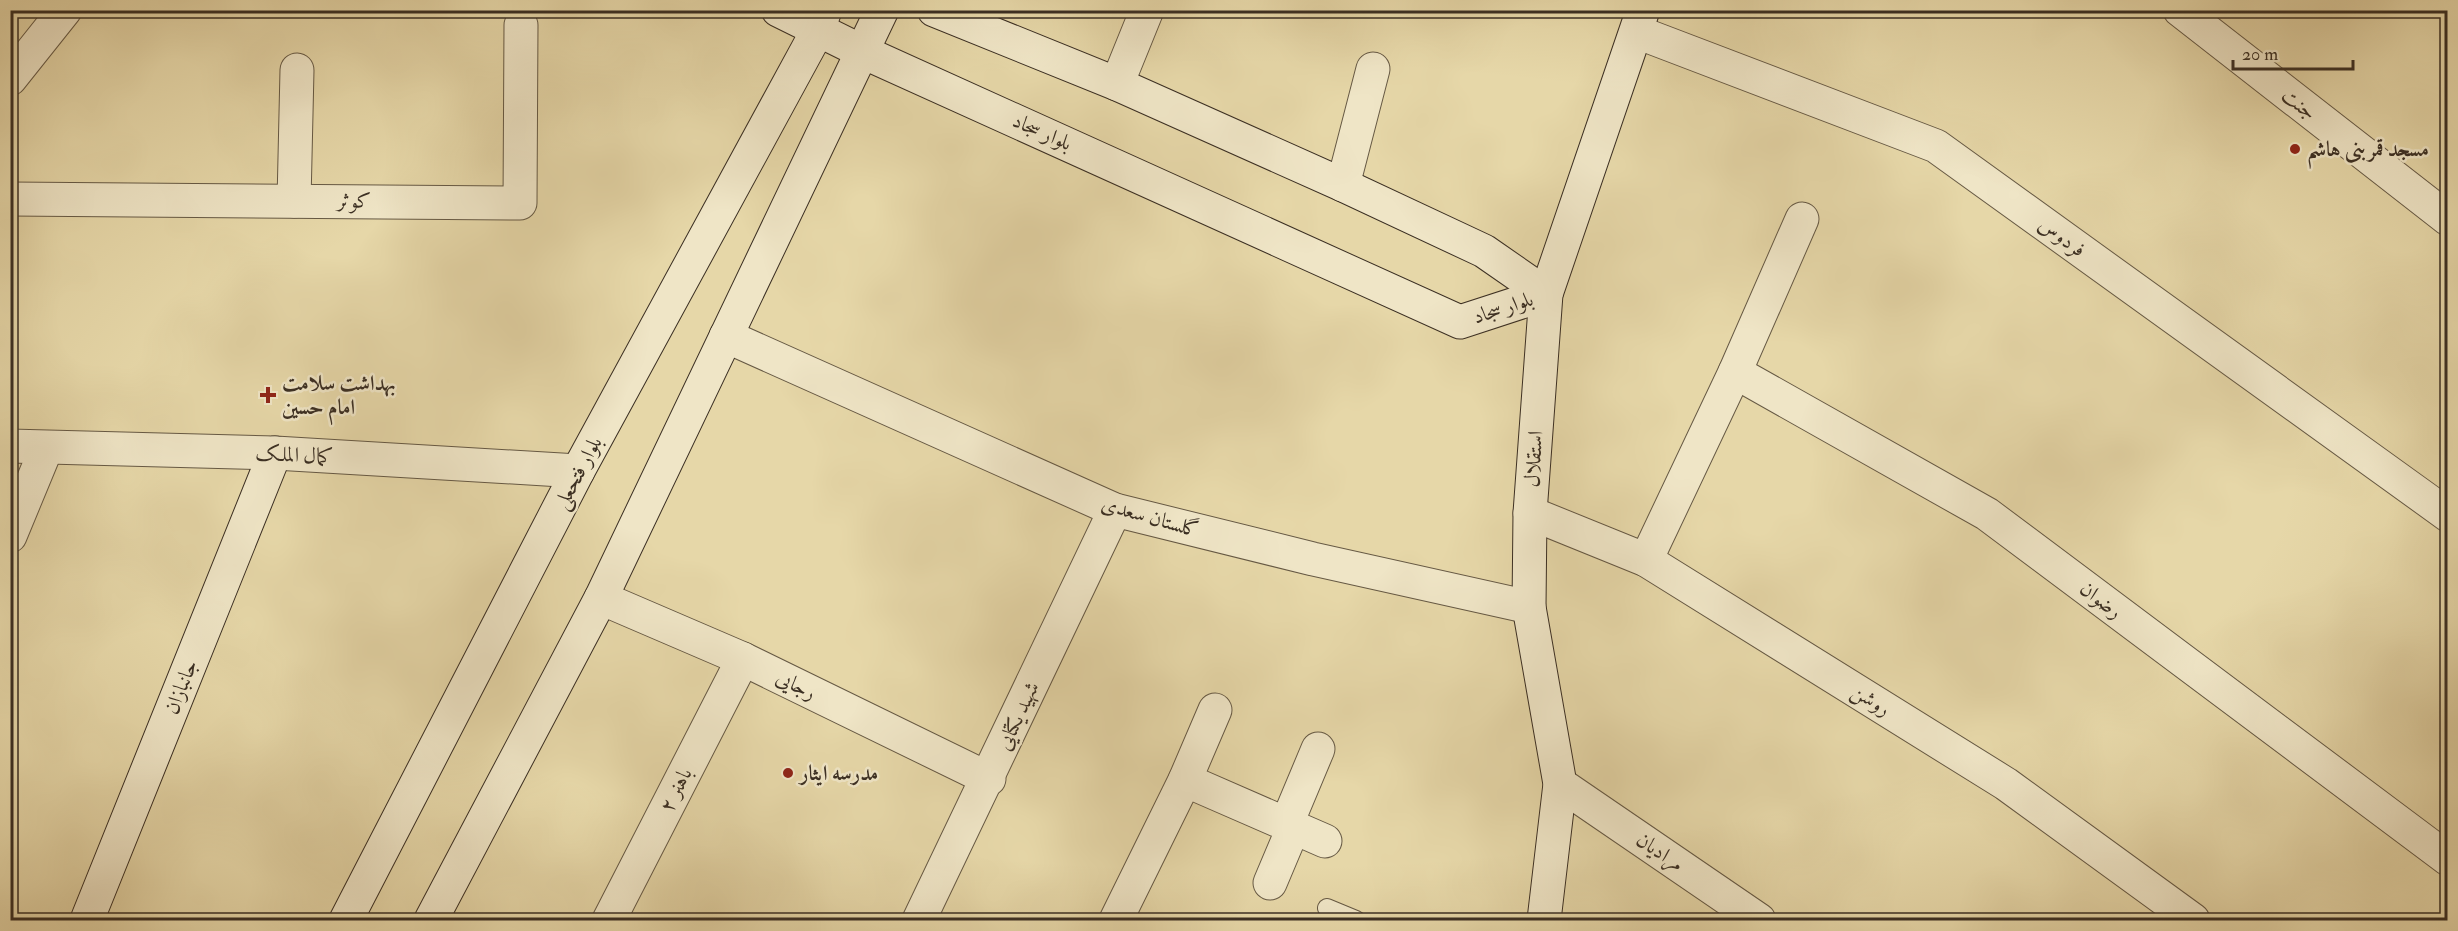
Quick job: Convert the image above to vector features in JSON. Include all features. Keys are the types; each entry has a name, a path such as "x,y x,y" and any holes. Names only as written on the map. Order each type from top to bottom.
{"street":[{"path":"10,79 64,10"},
{"name":"بلوار سجاد","path":"778,10 821,20 863,52 1460,321 1546,294"},
{"path":"431,921 601,598 882,10"},
{"name":"بلوار سجاد","path":"934,10 1117,84 1343,184 1484,251 1546,294"},
{"path":"1117,84 1147,10"},
{"name":"جنت","path":"2180,10 2448,219"},
{"name":"بلوار فتحعلی","path":"346,921 578,471 821,20"},
{"name":"استقلال","path":"1544,921 1560,784 1529,607 1530,513 1546,294 1640,21"},
{"name":"فردوس","path":"1640,21 1936,146 2448,515"},
{"name":"کوثر","path":"10,199 520,203 521,24"},
{"path":"1343,184 1373,69"},
{"path":"294,201 297,70"},
{"path":"1646,560 1735,372 1802,219"},
{"name":"گلستان سعدی","path":"726,336 1115,510 1313,559 1529,607"},
{"name":"رضوان","path":"1735,372 1987,514 2448,859"},
{"name":"کمال الملک","path":"10,446 274,453 578,471"},
{"path":"10,536 46,448"},
{"name":"جانبازان","path":"87,921 274,453"},
{"name":"شهید یکتایی","path":"919,921 1115,510"},
{"name":"روشن","path":"1530,513 1646,560 2006,784 2193,921"},
{"name":"رجایی","path":"601,598 743,659 988,779"},
{"name":"باهنر ۲","path":"609,921 743,659"},
{"path":"1116,921 1185,780 1215,710"},
{"path":"1270,883 1318,749"},
{"path":"1185,780 1325,841"},
{"name":"مرادیان","path":"1560,784 1760,921"}],"lane":[{"path":"1327,908 1356,921"}],"place":[{"name":"مسجد قمربنی هاشم","path":"2295,149"},
{"name":"بهداشت سلامت امام حسین","path":"268,395"},
{"name":"مدرسه ایثار","path":"788,773"}]}
